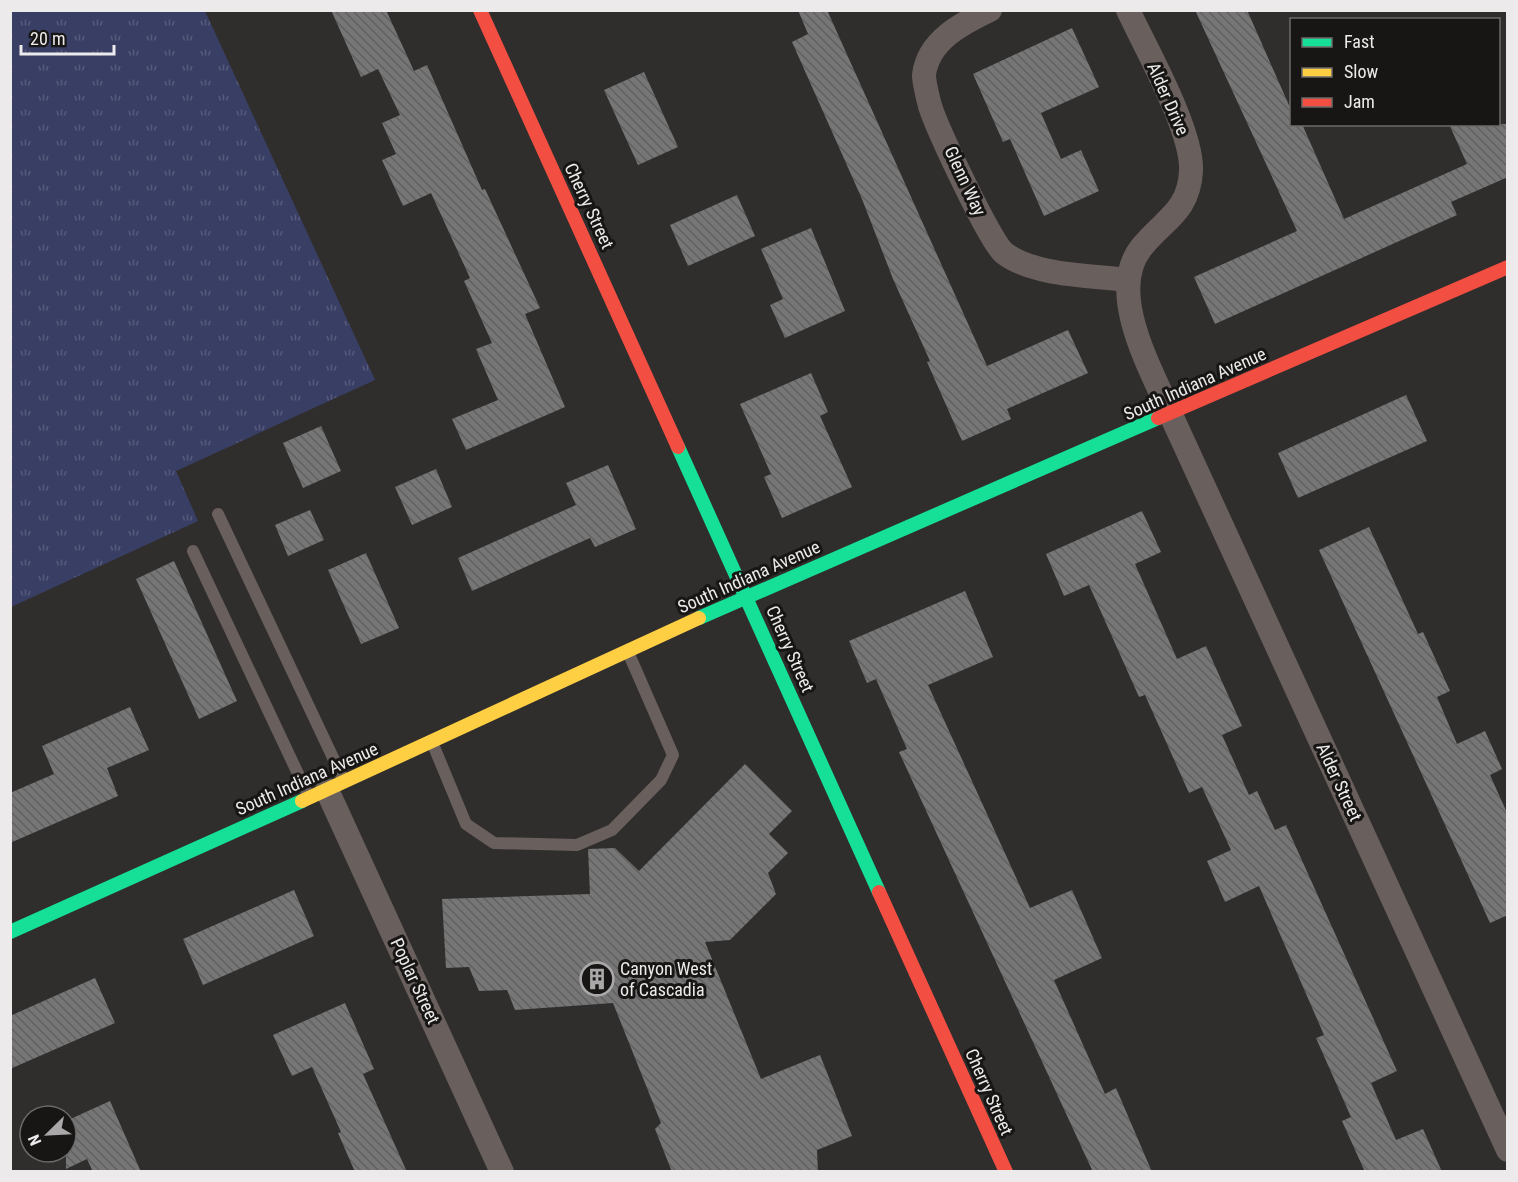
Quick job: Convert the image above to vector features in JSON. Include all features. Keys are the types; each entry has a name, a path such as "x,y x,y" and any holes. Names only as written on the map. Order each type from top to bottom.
{"main road":[{"name":"Cherry Street","path":"480,10 1006,1172"},
{"name":"South Indiana Avenue","path":"10,932 327,790 746,596 1171,415 1508,267"}],"street":[{"name":"Glenn Way","path":"990,10 959,25 935,47 924,75 930,106 986,228 1002,251 1027,267 1127,280"},
{"name":"Alder Drive","path":"1128,10 1187,139 1191,171 1182,206 1139,250 1127,280 1132,325 1171,415"},
{"name":"Alder Street","path":"1171,415 1508,1150"},
{"name":"Poplar Street","path":"327,790 502,1172"}],"lane":[{"path":"218,514 327,790"},
{"path":"193,551 327,790"},
{"path":"432,742 466,824 494,843 577,845 612,830 661,780 673,756 627,651"}],"green space":[{"path":"10,11 205,11 375,380 176,471 198,521 11,607"}],"building":[{"path":"331,10 386,10 414,71 427,65 482,190 485,189 540,308 525,314 565,407 466,450 452,419 498,400 476,349 492,343 464,281 470,278 431,193 403,206 382,160 396,154 382,123 400,115 378,69 361,77"},
{"path":"798,10 827,10 987,366 1068,330 1088,373 1007,409 1011,419 962,441 927,362 930,361 893,279 862,199 792,42 808,34"},
{"path":"1195,10 1247,10 1290,107 1290,126 1303,126 1344,219 1467,164 1450,126 1508,124 1508,177 1451,202 1457,215 1215,324 1194,277 1297,231"},
{"path":"1072,28 1099,87 1041,113 1061,159 1081,150 1099,191 1044,216 1010,139 1003,142 973,74"},
{"path":"644,72 678,147 638,165 604,90"},
{"path":"737,195 755,236 688,266 670,225"},
{"path":"811,228 845,311 785,338 770,305 783,299 761,249"},
{"path":"811,373 828,412 820,416 852,487 782,518 764,477 771,474 740,404"},
{"path":"1406,395 1427,441 1298,498 1278,453"},
{"path":"321,426 341,471 303,488 283,443"},
{"path":"608,465 636,529 595,547 590,538 472,591 458,558 576,505 566,483"},
{"path":"436,469 452,507 412,525 395,487"},
{"path":"310,510 324,540 288,556 275,525"},
{"path":"1142,511 1161,552 1135,564 1177,659 1206,646 1242,726 1222,735 1249,795 1257,791 1275,830 1286,825 1397,1071 1371,1083 1396,1140 1423,1129 1442,1172 1365,1172 1342,1121 1351,1117 1316,1038 1324,1035 1259,886 1225,902 1207,861 1231,850 1202,787 1189,793 1145,695 1139,697 1089,585 1064,596 1046,554"},
{"path":"1369,527 1418,634 1423,632 1450,691 1437,697 1457,744 1485,731 1502,769 1490,775 1508,815 1508,915 1490,923 1319,550"},
{"path":"366,553 399,628 361,644 328,570"},
{"path":"174,561 237,701 199,719 136,579"},
{"path":"965,591 993,657 928,685 1030,908 1072,890 1102,958 1054,980 1105,1094 1116,1088 1152,1172 1093,1172 899,752 907,749 876,679 867,683 849,641"},
{"path":"130,707 149,750 107,768 118,796 10,843 10,793 54,774 42,746"},
{"name":"Canyon West of Cascadia","path":"745,764 792,811 769,834 788,853 768,873 776,894 730,940 705,942 761,1079 820,1055 852,1136 817,1150 818,1172 672,1172 655,1129 661,1123 613,1003 515,1010 507,990 479,991 469,967 446,968 442,899 590,894 588,849 615,848 639,871"},
{"path":"294,890 314,936 203,985 183,939"},
{"path":"95,978 115,1023 10,1069 10,1016"},
{"path":"345,1003 374,1069 363,1074 407,1172 355,1172 338,1133 341,1132 312,1067 292,1076 273,1035"},
{"path":"110,1101 141,1172 93,1172 87,1159 78,1163 78,1116"},
{"path":"66,1164 76,1164 66,1169"}],"traffic: fast":[{"path":"699,618 1158,418"},
{"path":"678,447 879,892"},
{"path":"10,932 302,801"}],"traffic: slow":[{"path":"302,801 699,618"}],"traffic: jam":[{"path":"480,10 678,447"},
{"path":"1158,418 1508,267"},
{"path":"879,892 1006,1172"}],"place":[{"name":"Canyon West of Cascadia","path":"597,979"}]}
